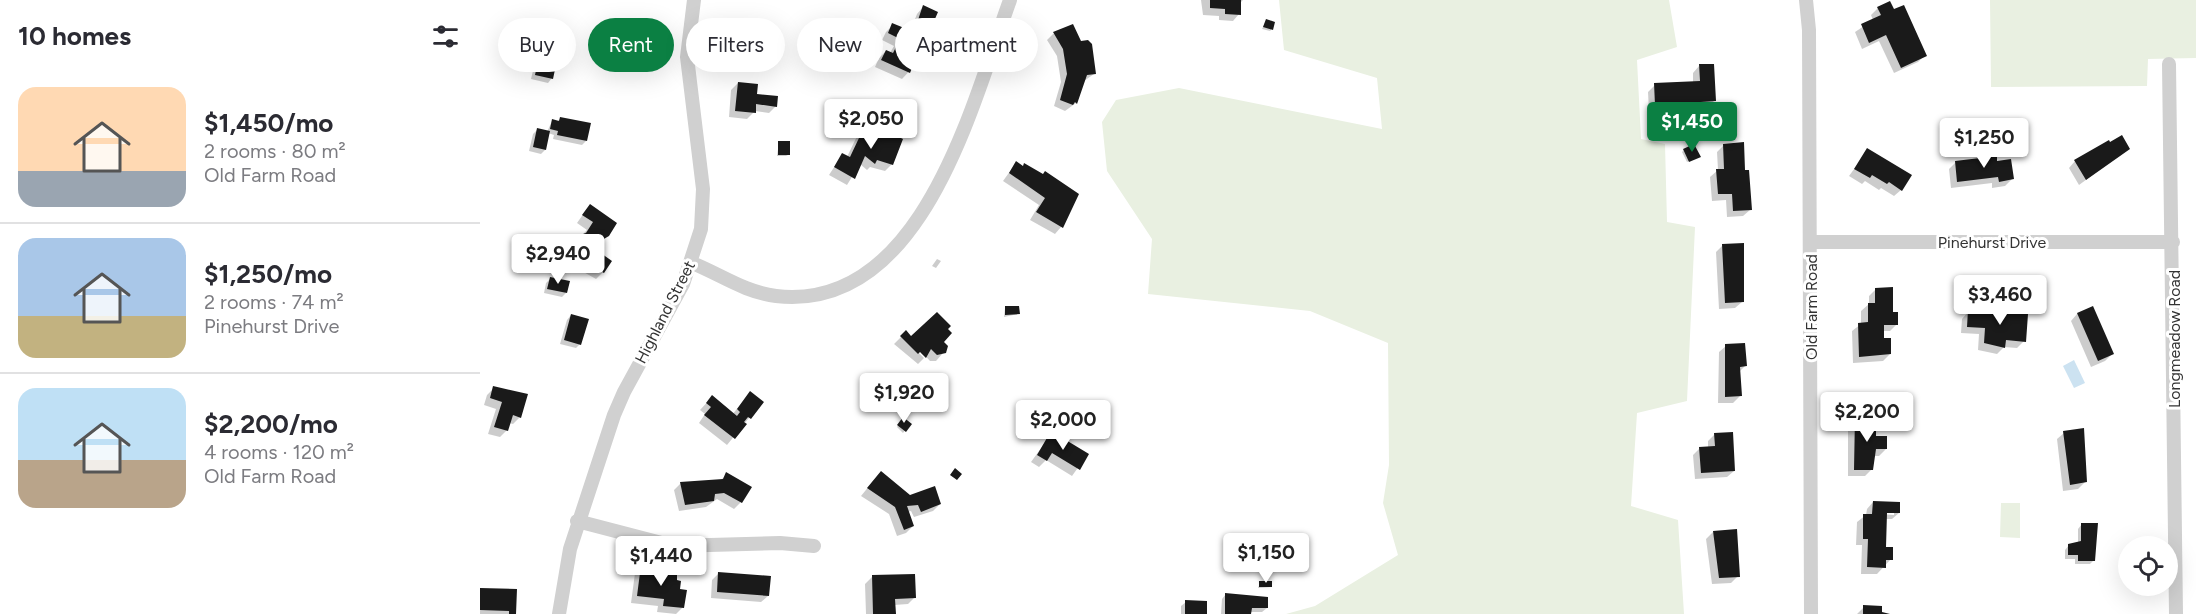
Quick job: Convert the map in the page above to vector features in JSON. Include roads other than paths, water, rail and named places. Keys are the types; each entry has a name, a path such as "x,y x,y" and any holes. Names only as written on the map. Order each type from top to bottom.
{"street":[{"name":"Highland Street","path":"559,614 564,573 577,521 621,398 692,263 702,222 703,207 687,57 694,0"},
{"path":"692,263 747,289 791,297 833,291 858,280 878,266 907,233 945,171 960,139 1010,0"},
{"name":"Old Farm Road","path":"1806,0 1809,30 1811,242 1811,614"},
{"name":"Longmeadow Road","path":"2169,64 2176,614"},
{"name":"Pinehurst Drive","path":"1811,242 2173,242"},
{"path":"577,521 667,545 780,543 814,546"}],"water":[{"path":"2074,360 2085,383 2074,388 2063,366"}]}
